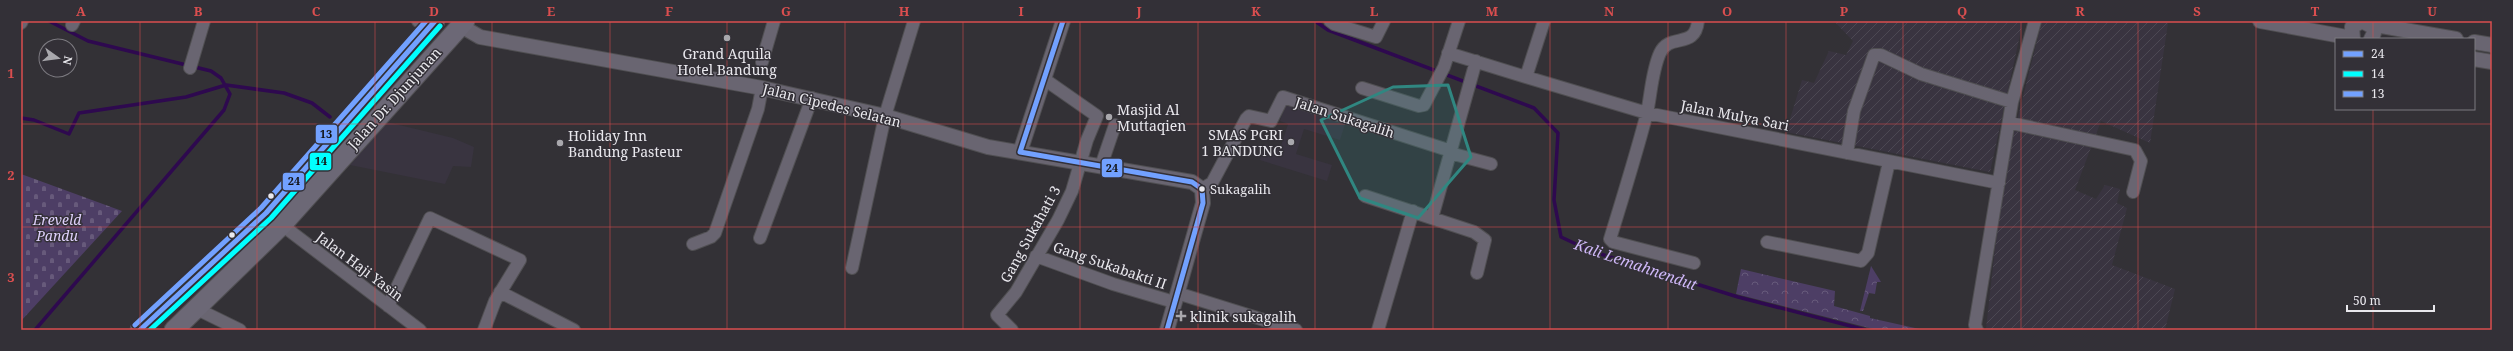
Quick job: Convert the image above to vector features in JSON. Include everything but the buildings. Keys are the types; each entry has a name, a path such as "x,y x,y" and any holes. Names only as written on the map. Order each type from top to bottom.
{"highway":[{"name":"Jalan Dr. Djunjunan","path":"140,330 266,213 429,22"},
{"name":"Jalan Dr. Djunjunan","path":"174,330 282,225 462,23"}],"street":[{"path":"191,65 204,21"},
{"path":"762,62 774,21"},
{"path":"852,268 885,116 914,21"},
{"path":"1020,152 1063,21"},
{"path":"1330,21 1334,24 1376,37 1384,21"},
{"path":"1362,88 1418,106 1425,104 1444,67 1458,21"},
{"path":"1526,77 1544,21"},
{"path":"1694,263 1611,240 1647,113 1660,54 1668,44 1692,37 1697,31 1698,21"},
{"path":"1977,330 1975,325 1999,183 2011,123 2012,102 2035,21"},
{"path":"2263,21 2353,38 2352,28 2359,22"},
{"path":"2359,22 2374,33 2372,38"},
{"path":"2359,22 2450,38"},
{"name":"Jalan Cipedes Selatan","path":"462,23 480,37 812,98 885,116 964,142 1192,182 1202,189"},
{"path":"2475,42 2492,45"},
{"name":"Jalan Mulya Sari","path":"1448,53 1647,113 1999,183"},
{"path":"1847,153 1854,111 1874,55 1881,55 1921,74 2012,102"},
{"path":"2475,59 2492,62"},
{"path":"1432,218 1476,61"},
{"name":"Gang Sukahati 3","path":"1012,330 997,315 1016,292 1058,220 1072,191 1097,116 1044,79"},
{"path":"693,244 711,237 715,233 758,109 762,88"},
{"name":"Jalan Sukagalih","path":"1202,189 1212,183 1246,119 1249,116 1270,122 1283,97 1450,152"},
{"path":"760,238 812,98"},
{"path":"2011,123 2136,150 2141,161 2133,192"},
{"path":"1101,166 1115,125"},
{"path":"1450,152 1491,164"},
{"path":"1766,242 1861,261 1868,253 1889,162"},
{"path":"1167,330 1203,203 1202,189"},
{"path":"1365,196 1474,232 1485,240 1477,273"},
{"path":"1378,330 1413,211"},
{"path":"388,306 430,218 520,260 500,292 484,330"},
{"name":"Jalan Haji Yasin","path":"282,225 420,330"},
{"name":"Gang Sukabakti II","path":"1036,256 1113,284 1176,297 1296,330"},
{"path":"500,292 574,330"},
{"path":"195,308 240,330"}],"highlighted area":[{"path":"1448,85 1471,157 1418,218 1360,198 1321,120 1393,87"}],"shaded area":[{"path":"1837,21 2023,21 1990,172 1786,132 1802,80 1814,83 1829,51 1846,55 1853,41 1836,23"},
{"path":"2042,21 2164,21 2168,23 2150,143 2101,121 2075,190 2096,199 2105,185 2120,189 2117,203 2127,208 2112,265 2175,289 2165,330 1986,329 2003,177"},
{"name":"SMAS PGRI 1 BANDUNG","path":"1286,103 1346,121 1340,140 1304,129 1296,154 1332,165 1327,181 1260,160 1265,144 1280,149 1288,124 1280,121"},
{"path":"387,122 453,138 474,147 471,167 453,166 445,184 350,165"}],"green space":[{"name":"Ereveld Pandu","path":"21,174 122,211 21,321"},
{"path":"1871,266 1881,282 1877,282 1875,294 1869,293 1863,311 1860,311"},
{"path":"1741,269 1835,291 1834,306 1870,316 1870,318 1924,330 1877,330 1736,294"}],"waterway":[{"path":"35,330 224,110 230,94 221,78 211,71 88,41 49,21"},
{"name":"Kali Lemahnendut","path":"1315,21 1328,30 1534,108 1558,133 1554,200 1561,237 1591,251 1738,297 1866,330"},
{"path":"21,118 34,120 69,134 79,113 186,97 226,85 284,93 312,103 330,117"}],"transit line":[{"name":"13","path":"135,325 261,208 426,21"},
{"name":"24","path":"140,330 266,213 435,21"},
{"name":"24","path":"1020,152 1063,21"},
{"name":"14","path":"150,330 271,218 440,26"},
{"name":"24","path":"1020,152 1192,182 1202,189"},
{"name":"24","path":"1167,330 1203,203 1202,189"}],"place":[{"name":"Grand Aquila Hotel Bandung","path":"727,38"},
{"name":"Masjid Al Muttaqien","path":"1109,117"},
{"name":"SMAS PGRI 1 BANDUNG","path":"1291,142"},
{"name":"Holiday Inn Bandung Pasteur","path":"560,143"},
{"name":"Sukagalih","path":"1202,189"},
{"name":"klinik sukagalih","path":"1181,316"}]}
